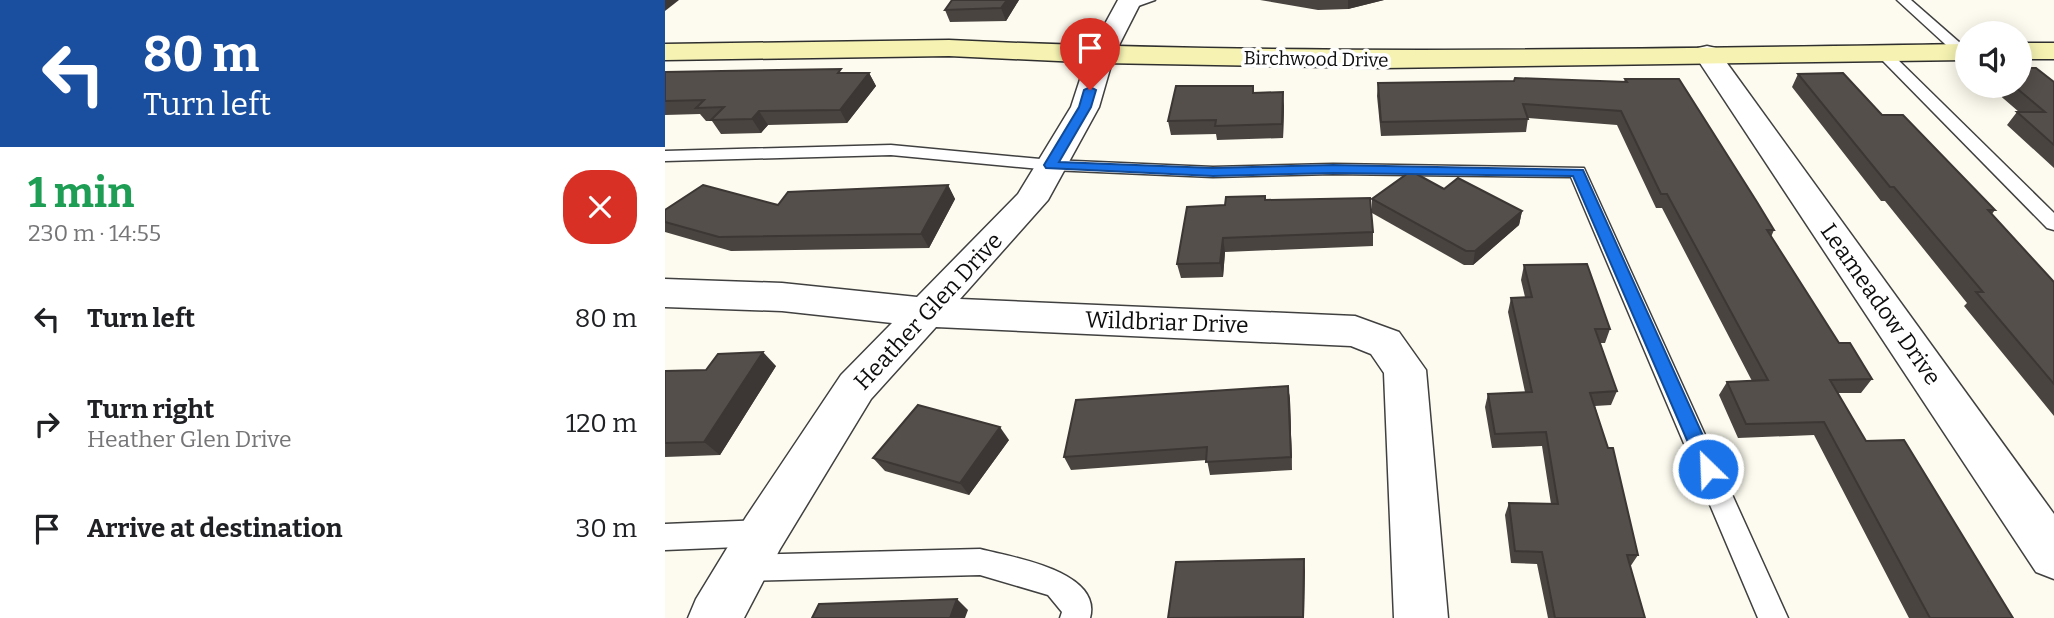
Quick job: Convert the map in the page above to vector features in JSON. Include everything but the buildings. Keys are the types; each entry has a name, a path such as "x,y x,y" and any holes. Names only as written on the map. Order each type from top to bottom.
{"street":[{"name":"Heather Glen Drive","path":"715,618 763,533 856,387 1031,200 1085,107 1101,55 1135,2"},
{"name":"Birchwood Drive","path":"665,52 949,48 1101,55 1383,60 1955,52"},
{"path":"2032,51 2054,51"},
{"name":"Leameadow Drive","path":"1707,54 2054,555"},
{"name":"Wildbriar Drive","path":"665,293 782,297 925,312 1355,331 1385,343 1405,370 1421,618"}],"lane":[{"path":"1903,0 1955,44"},
{"path":"1884,54 2054,223"},
{"path":"665,156 891,150 1051,165 1213,172 1333,169 1578,172 1773,618"},
{"path":"665,537 763,533"},
{"path":"744,568 980,562 1057,584 1077,608 1075,618"}],"route":[{"path":"1090,90 1085,107 1051,165 1213,172 1333,169 1578,172 1708,469"}]}
